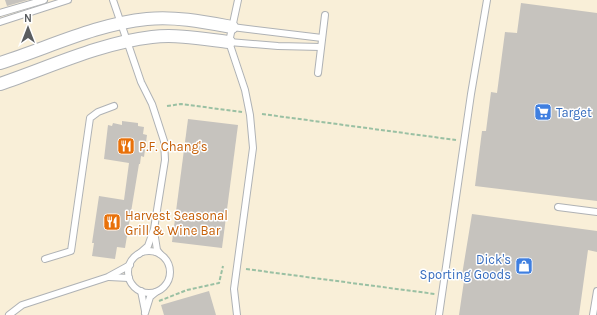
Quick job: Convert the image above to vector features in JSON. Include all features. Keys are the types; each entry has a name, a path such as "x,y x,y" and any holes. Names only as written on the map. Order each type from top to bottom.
{"street":[{"path":"0,63 85,33 148,18 185,20 232,27"},
{"path":"0,84 91,51 128,41 154,37 192,38 229,42"}],"lane":[{"path":"0,13 44,0"},
{"path":"0,22 68,0"},
{"path":"8,315 22,305 108,277 130,265 148,246 154,229 165,160 164,141 113,0"},
{"path":"237,315 234,289 251,165 252,134 245,90 229,42 238,0"},
{"path":"439,315 464,141 487,0"},
{"path":"318,73 325,15"},
{"path":"232,27 322,38"},
{"path":"229,42 278,46 321,47"},
{"path":"45,259 71,251 90,118 98,112 114,106"},
{"path":"558,206 597,212"},
{"path":"145,314 150,297 167,284 169,278 169,265 157,250 154,229"},
{"path":"139,254 150,252 160,255"},
{"path":"130,265 129,278 132,284 141,291 156,292"},
{"path":"108,277 129,278"},
{"path":"141,291 145,314"},
{"path":"593,315 597,291"}],"path":[{"path":"167,106 181,104 243,112"},
{"path":"262,114 464,141"},
{"path":"158,302 187,290 219,283 223,266"},
{"path":"246,269 442,295"}],"shaded area":[{"path":"0,0 597,0 597,315 0,315"}],"building":[{"path":"5,0 28,0 7,6"},
{"name":"Target","path":"521,3 597,13 597,201 475,186 482,131 486,131 491,92 497,93 505,32 517,33"},
{"path":"188,119 238,125 222,248 172,242"},
{"path":"122,121 138,123 138,126 144,127 143,134 147,135 144,157 141,156 139,164 125,248 117,247 115,259 92,256 94,243 92,243 99,196 124,200 129,163 104,159 108,125 112,126 113,123 122,125"},
{"name":"Dick's Sporting Goods","path":"472,214 597,231 597,252 588,250 579,315 459,315 464,281 461,281"},
{"path":"209,291 216,315 164,315 161,305"}],"place":[{"name":"Target","path":"543,112"},
{"name":"P.F. Chang's","path":"126,146"},
{"name":"Harvest Seasonal Grill & Wine Bar","path":"112,222"},
{"name":"Dick's Sporting Goods","path":"524,266"}]}
